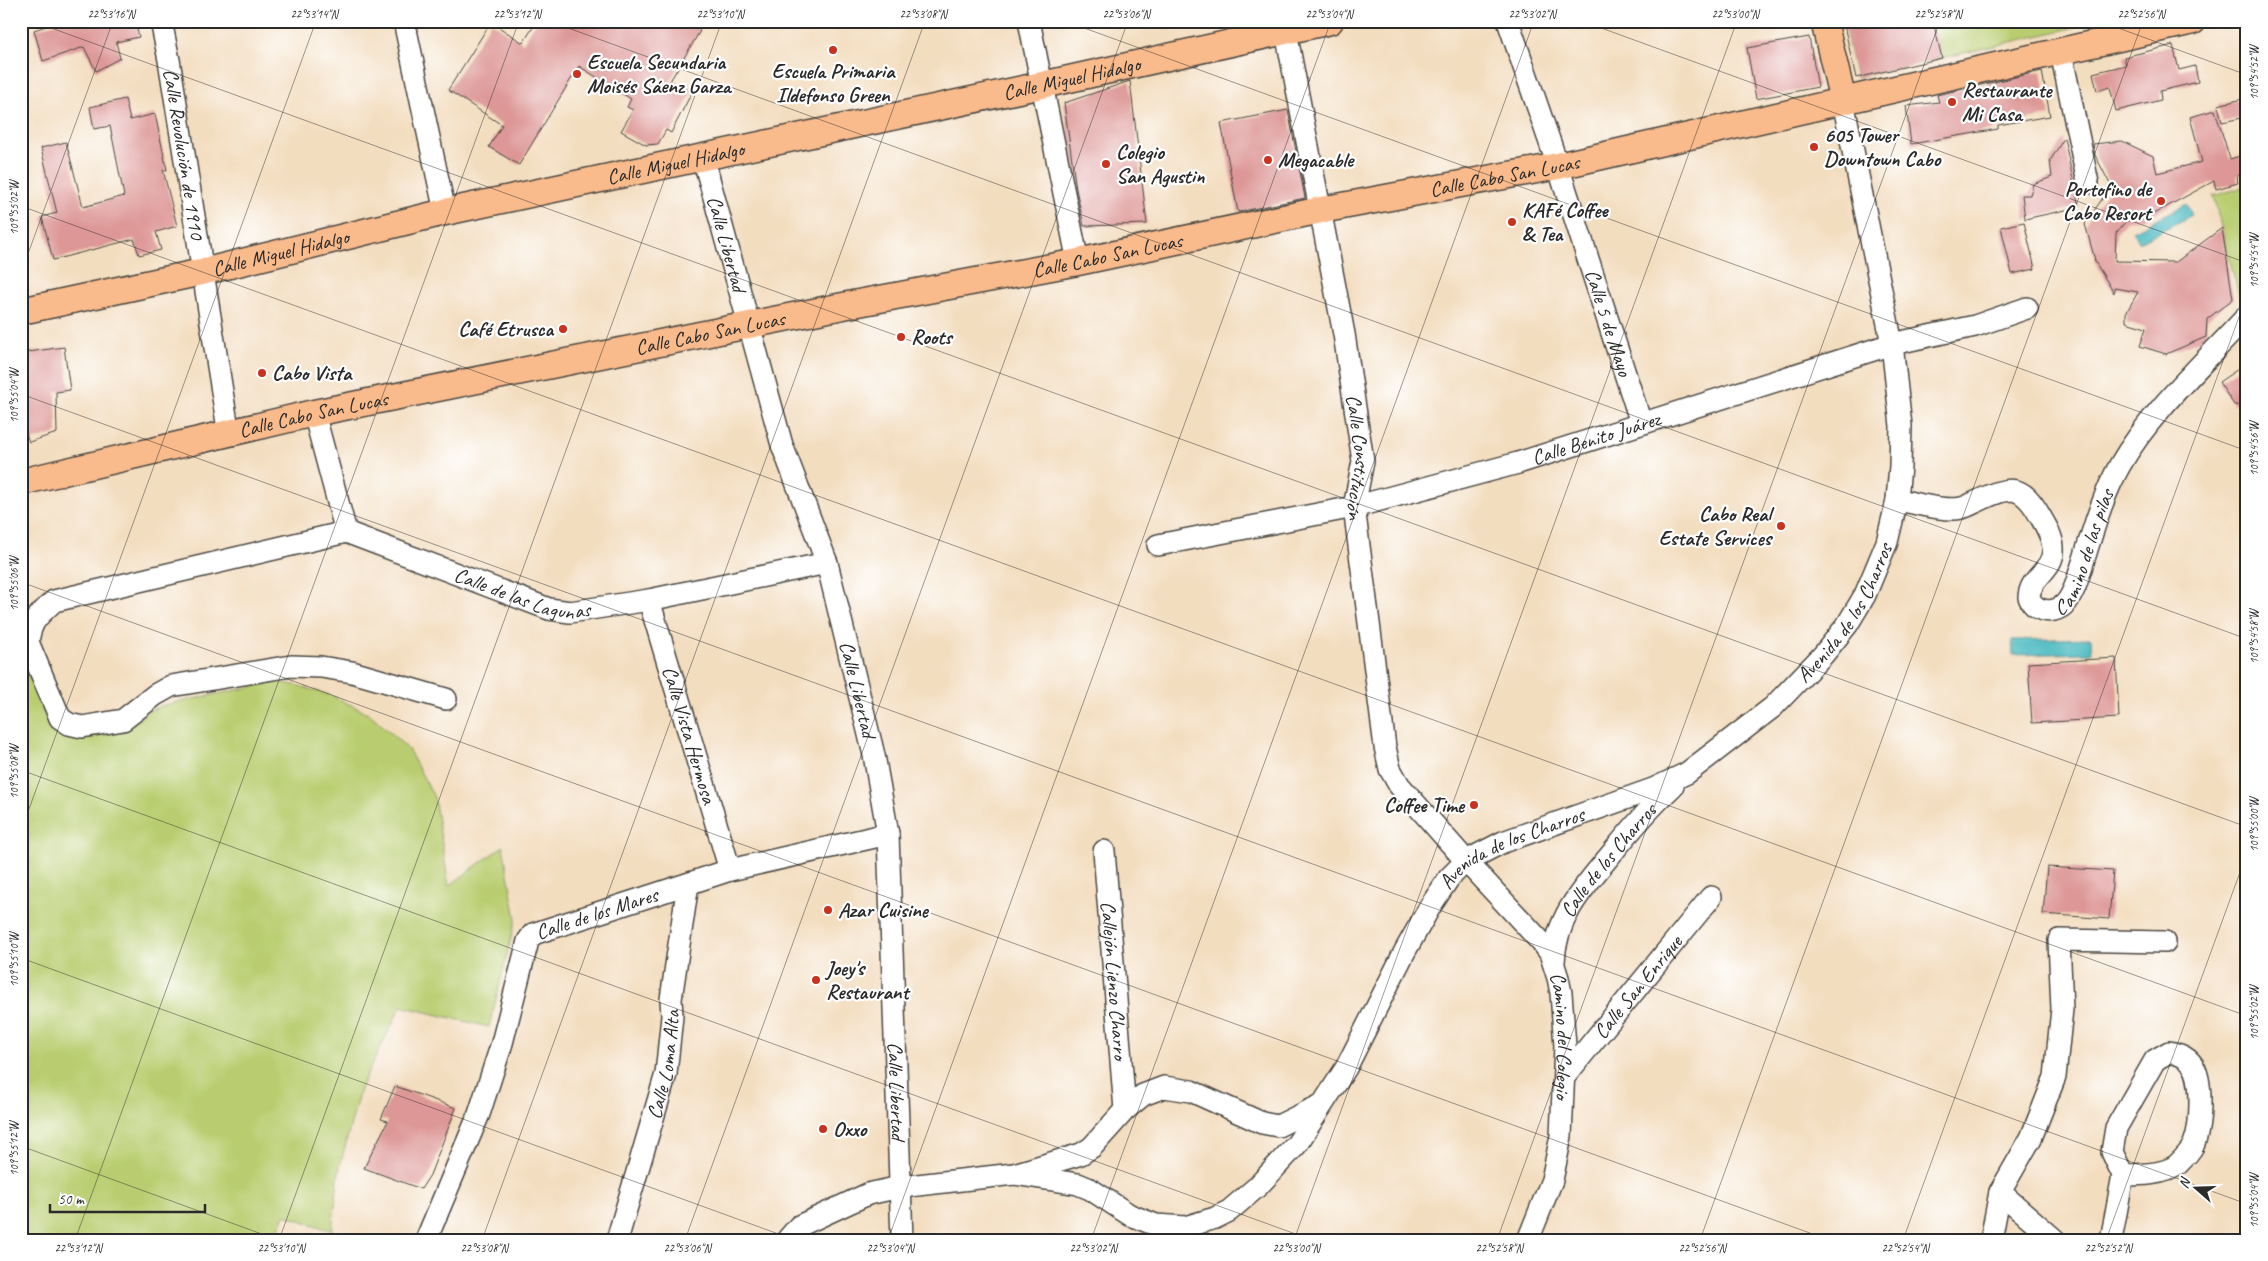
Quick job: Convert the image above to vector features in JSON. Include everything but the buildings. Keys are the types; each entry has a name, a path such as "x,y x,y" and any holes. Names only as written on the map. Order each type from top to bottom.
{"main road":[{"name":"Calle Miguel Hidalgo","path":"21,311 202,272 445,212 1042,86 1330,21"},
{"path":"1824,21 1843,101"},
{"name":"Calle Cabo San Lucas","path":"21,482 229,435 314,413 853,304 1078,262 1321,210 1558,166 2061,52 2151,26 2193,21"}],"street":[{"name":"Calle Revolución de 1910","path":"161,21 169,60 229,435"},
{"path":"404,21 445,212"},
{"path":"1029,21 1078,262"},
{"name":"Calle 5 de Mayo","path":"1508,21 1558,166 1641,423"},
{"name":"Calle Constitución","path":"1286,32 1344,334 1363,461 1354,507 1385,747 1390,769 1399,785 1466,860"},
{"path":"2061,52 2088,183"},
{"name":"Avenida de los Charros","path":"1014,1174 1078,1184 1090,1189 1130,1215 1156,1225 1185,1227 1216,1218 1229,1211 1258,1186 1296,1144 1346,1068 1430,905 1449,878 1466,860 1503,842 1653,789 1687,773 1772,707 1824,655 1847,625 1876,571 1887,542 1896,500 1900,466 1901,426 1892,344 1843,101"},
{"name":"Calle Libertad","path":"703,157 782,445 827,563 874,755 888,834 902,1240"},
{"name":"Calle Benito Juárez","path":"1158,545 1354,507 1518,463 1892,344 1975,326 2027,308"},
{"name":"Camino de las pilas","path":"1896,500 1957,509 1999,491 2012,491 2024,494 2031,500 2053,544 2050,562 2031,585 2029,597 2031,603 2038,609 2050,610 2060,608 2066,603 2075,586 2112,480 2128,452 2150,421 2247,316"},
{"path":"314,413 346,532 54,601 34,619 28,642 60,718 69,724 82,728 123,720 155,695 171,686 291,666 321,667 352,672 446,698"},
{"name":"Calle de las Lagunas","path":"346,532 549,609 570,612 649,600 827,563"},
{"name":"Calle Vista Hermosa","path":"649,600 730,870"},
{"name":"Calle de los Charros","path":"1554,962 1561,927 1577,897 1649,808 1687,773"},
{"name":"Calle de los Mares","path":"426,1240 479,1114 502,1043 528,941 533,934 730,870 888,834"},
{"name":"Callejón Lienzo Charro","path":"1104,851 1125,1110"},
{"name":"Camino del Colegio","path":"1466,860 1544,945 1554,962 1561,993 1565,1076 1561,1136 1552,1180 1528,1240"},
{"name":"Calle Loma Alta","path":"617,1240 666,1074 672,1016 671,999 688,884"},
{"name":"Calle San Enrique","path":"1565,1076 1710,897"},
{"path":"1991,1240 2000,1192 2031,1138 2055,1077 2062,1009 2058,940 2165,942"},
{"path":"2111,1240 2123,1175 2112,1152 2116,1128 2155,1060 2169,1052 2181,1054 2192,1064 2199,1080 2199,1115 2193,1146 2177,1165 2150,1175 2123,1175"},
{"path":"1125,1110 1143,1095 1164,1087 1191,1091 1262,1123 1278,1126 1320,1106"},
{"name":"Avenida de los Charros","path":"787,1240 799,1226 868,1194 900,1187 1014,1174 1081,1154 1092,1147 1125,1110"},
{"path":"2000,1192 2055,1240"}],"green space":[{"path":"1843,21 2102,21 1856,78"},
{"path":"2247,179 2247,293 2240,299 2213,196 2241,188"},
{"path":"21,647 45,713 55,726 87,736 111,733 133,723 150,710 164,705 275,682 296,685 330,695 370,714 408,749 434,797 449,886 503,846 516,919 489,1027 401,1006 360,1089 339,1170 332,1231 285,1215 274,1240 21,1240"}],"water":[{"path":"2187,204 2192,215 2139,242 2133,231"},
{"path":"2091,638 2092,653 2013,655 2012,640"}],"place":[{"name":"Escuela Primaria Ildefonso Green","path":"833,50"},
{"name":"Escuela Secundaria Moisés Sáenz Garza","path":"577,74"},
{"name":"Restaurante Mi Casa","path":"1952,102"},
{"name":"605 Tower Downtown Cabo","path":"1814,147"},
{"name":"Megacable","path":"1268,160"},
{"name":"Colegio San Agustin","path":"1106,164"},
{"name":"Portofino de Cabo Resort","path":"2161,201"},
{"name":"KAFé Coffee & Tea","path":"1512,222"},
{"name":"Café Etrusca","path":"563,329"},
{"name":"Roots","path":"901,337"},
{"name":"Cabo Vista","path":"262,373"},
{"name":"Cabo Real Estate Services","path":"1781,526"},
{"name":"Coffee Time","path":"1474,805"},
{"name":"Azar Cuisine","path":"828,910"},
{"name":"Joey's Restaurant","path":"816,980"},
{"name":"Oxxo","path":"823,1129"}]}
